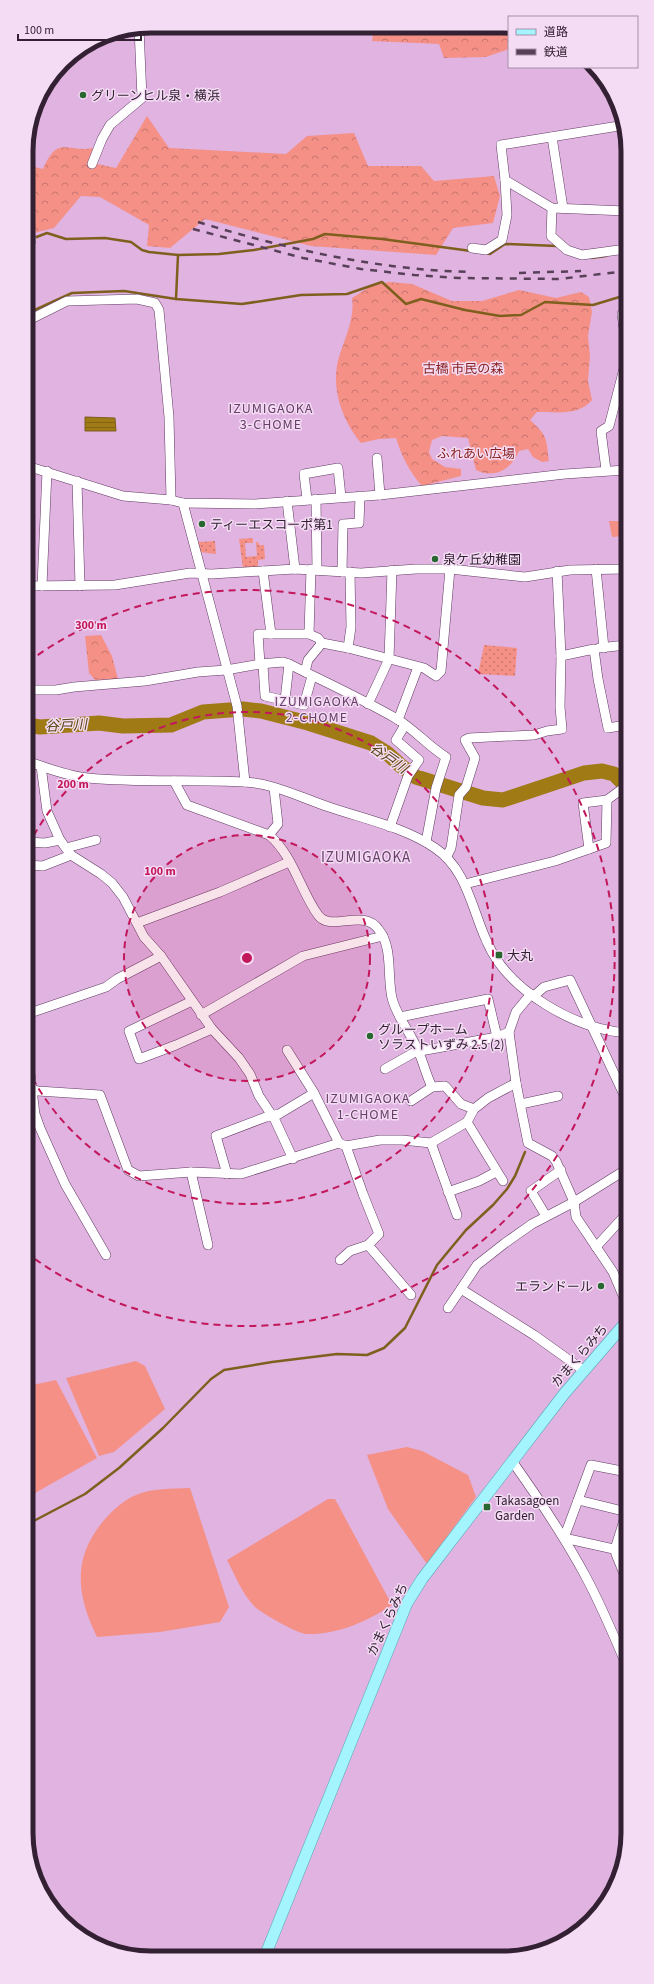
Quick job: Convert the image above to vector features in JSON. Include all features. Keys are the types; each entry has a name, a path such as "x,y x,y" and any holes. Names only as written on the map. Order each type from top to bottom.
{"main road":[{"name":"かまくらみち","path":"267,1951 407,1604 422,1579 512,1461 584,1370 621,1328"}],"street":[{"path":"92,164 102,139 110,125 142,98 139,34"},
{"path":"472,248 486,250 502,240 507,215 506,180 501,145 618,126"},
{"path":"552,137 562,208"},
{"path":"506,180 552,208 621,211"},
{"path":"552,208 551,236 566,250 582,255 621,250"},
{"path":"33,318 67,301 137,299 155,303 159,310 169,416 171,500"},
{"path":"606,470 600,431 610,426 621,395"},
{"path":"377,458 380,495"},
{"path":"33,468 123,496 171,500 183,503 255,504 380,495 606,470 621,470"},
{"path":"309,634 314,570 311,499 304,474 338,468 341,497"},
{"path":"42,586 47,471"},
{"path":"77,481 80,586"},
{"path":"348,648 350,627 343,524 359,523 360,496"},
{"path":"287,501 295,568"},
{"path":"183,503 226,670 237,706 246,782"},
{"path":"33,586 115,585 190,573 263,571 295,568 346,572 450,569 526,576 596,569 621,569"},
{"path":"322,643 308,660 308,674 304,705 265,696 258,634 309,634 318,638 322,643 348,648 424,668 436,676 442,671 450,569"},
{"path":"596,569 604,648"},
{"path":"368,704 389,659 392,570"},
{"path":"263,571 271,634"},
{"path":"447,856 451,848 459,795 466,787 475,758 466,740 469,738 534,735 562,729 560,707 561,656 557,572"},
{"path":"561,656 594,649 621,646"},
{"path":"594,649 598,679 608,728 621,726"},
{"path":"33,690 56,690 145,681 198,672 226,670 283,662 290,664 402,723 418,734 433,749 446,757 437,785 426,842"},
{"path":"285,700 290,664"},
{"path":"390,827 410,774 419,760 396,740 418,667"},
{"path":"33,763 88,778 246,782 274,788 390,827 426,842 447,856 465,884 486,942 504,970 533,995 573,1020 593,1027 621,1032"},
{"path":"41,766 47,811 60,840 69,852 112,883 123,897 144,937 161,956 201,1015 239,1058 250,1074 259,1096 273,1116 292,1159"},
{"path":"174,781 187,805 269,835 283,850 308,899 322,919 329,922 366,920 375,925 386,943 392,998 400,1017 419,1052 424,1072 432,1087"},
{"path":"269,835 278,824 274,788"},
{"path":"589,849 583,803 607,800 621,790"},
{"path":"465,884 555,862 606,843 607,800"},
{"path":"33,842 45,843 60,840"},
{"path":"33,865 43,866 96,840"},
{"path":"137,923 220,892 289,862"},
{"path":"201,1015 303,956 383,936"},
{"path":"33,1012 106,987 117,979 161,956"},
{"path":"621,1088 570,980 544,987 533,995 516,1012 509,1032 516,1083 528,1144 552,1156 561,1170 574,1202 576,1217 613,1272 621,1291"},
{"path":"400,1017 488,999 497,1037"},
{"path":"192,1001 129,1031 139,1059 176,1046 212,1029"},
{"path":"385,1069 415,1052 497,1037 509,1032"},
{"path":"287,1050 343,1144 379,1234 368,1246 350,1251 340,1260"},
{"path":"33,1090 38,1092 100,1095 128,1170 133,1174 164,1175 191,1172 242,1174 343,1144 380,1140 402,1140 431,1143 467,1122 474,1109 488,1098 516,1083"},
{"path":"411,1101 432,1087 445,1086 461,1104 474,1109"},
{"path":"227,1174 216,1136 266,1117 273,1116 314,1093"},
{"path":"521,1104 558,1096"},
{"path":"33,1104 35,1114 56,1166 106,1255"},
{"path":"467,1122 496,1172 503,1181"},
{"path":"431,1143 457,1215"},
{"path":"546,1216 532,1191 561,1170"},
{"path":"191,1172 208,1245"},
{"path":"448,1192 479,1181 496,1172"},
{"path":"448,1308 477,1265 532,1224 574,1202 621,1173"},
{"path":"596,1247 621,1220"},
{"path":"368,1246 411,1295"},
{"path":"461,1289 534,1335 584,1370"},
{"path":"512,1461 544,1505 564,1538 587,1578 621,1647"},
{"path":"564,1538 591,1465 621,1471"},
{"path":"578,1500 621,1510"},
{"path":"621,1530 615,1549 621,1566"},
{"path":"564,1538 621,1550"}],"green space":[{"path":"373,33 508,33 508,49 486,57 444,58 439,44 372,41"},
{"path":"147,116 169,148 286,154 307,136 354,133 368,166 421,166 434,181 494,176 500,196 493,223 453,228 436,255 311,246 205,219 170,248 147,246 149,225 100,197 81,196 54,228 33,233 33,167 43,169 48,158 53,152 64,147 84,149 93,148 88,162 116,168"},
{"name":"古橋 市民の森","path":"389,282 412,284 452,301 482,301 519,290 556,298 581,292 589,297 592,312 588,336 590,356 588,381 592,400 581,409 574,411 537,412 530,420 540,430 545,438 549,461 542,462 533,457 528,449 519,451 516,458 507,468 495,473 483,473 476,470 468,438 442,436 432,440 429,452 432,459 445,467 461,469 461,476 422,486 406,464 396,438 379,439 361,443 354,434 343,414 337,391 337,368 351,320 353,305 352,298 371,286"},
{"path":"609,521 621,521 621,536 612,537"},
{"path":"253,538 253,543 245,543 246,557 257,556 256,542 258,542 259,545 264,545 265,559 258,560 258,567 243,568 239,539"},
{"path":"215,541 216,554 200,552 198,542"},
{"path":"101,635 112,656 118,679 95,680 89,673 85,636"},
{"path":"484,645 517,648 515,676 478,674"},
{"path":"136,1361 145,1366 165,1409 114,1452 99,1456 66,1378"},
{"path":"56,1380 97,1458 33,1494 33,1385"},
{"path":"407,1447 422,1451 468,1475 476,1497 427,1564 388,1509 367,1455"},
{"path":"190,1488 229,1607 220,1622 160,1632 97,1637 85,1606 81,1576 82,1562 94,1533 112,1512 123,1502 132,1497 155,1490"},
{"path":"328,1499 335,1499 392,1605 362,1622 340,1630 318,1634 306,1634 280,1623 255,1607 250,1602 227,1560"}],"shaded area":[{"path":"85,417 115,418 116,431 85,431"}],"waterway":[{"path":"33,238 47,233 66,239 105,238 131,242 142,250 149,252 178,255 176,299 242,304 301,295 347,294 382,282 406,304 421,299 465,310 500,316 521,315 545,302 593,305 621,297"},
{"path":"178,255 219,254 254,250 313,239 325,234 382,239 471,251"},
{"path":"486,253 490,254 505,244 557,246"},
{"path":"591,258 606,256"},
{"path":"33,311 72,293 124,291 176,299"},
{"name":"谷戸川","path":"33,726 40,727 99,723 123,726 171,725 203,712 243,709 261,711 308,723 371,743 387,753 416,777 483,798 503,800 584,773 602,771 614,774 621,781"},
{"path":"33,1521 85,1494 119,1468 163,1428 211,1379 224,1370 337,1354 367,1355 384,1348 405,1328 437,1265 466,1230 493,1205 507,1189 515,1176 525,1152"}],"railway":[{"path":"198,222 265,241 333,256 402,267 471,272"},
{"path":"193,229 303,258 361,269 414,275 459,278 559,279 621,272"},
{"path":"519,273 581,271"}],"place":[{"name":"グリーンヒル泉・横浜","path":"83,95"},
{"name":"ティーエスコーポ第1","path":"202,524"},
{"name":"泉ケ丘幼稚園","path":"435,559"},
{"name":"大丸","path":"499,955"},
{"name":"グループホーム ソラストいずみ 2.5 (2)","path":"370,1036"},
{"name":"エランドール","path":"601,1286"},
{"name":"Takasagoen Garden","path":"487,1507"}],"district":[{"name":"IZUMIGAOKA 3-CHOME","path":"271,416"},
{"name":"IZUMIGAOKA 2-CHOME","path":"317,710"},
{"name":"IZUMIGAOKA","path":"366,857"},
{"name":"IZUMIGAOKA 1-CHOME","path":"368,1106"}],"park label":[{"name":"ふれあい広場","path":"476,453"}]}
